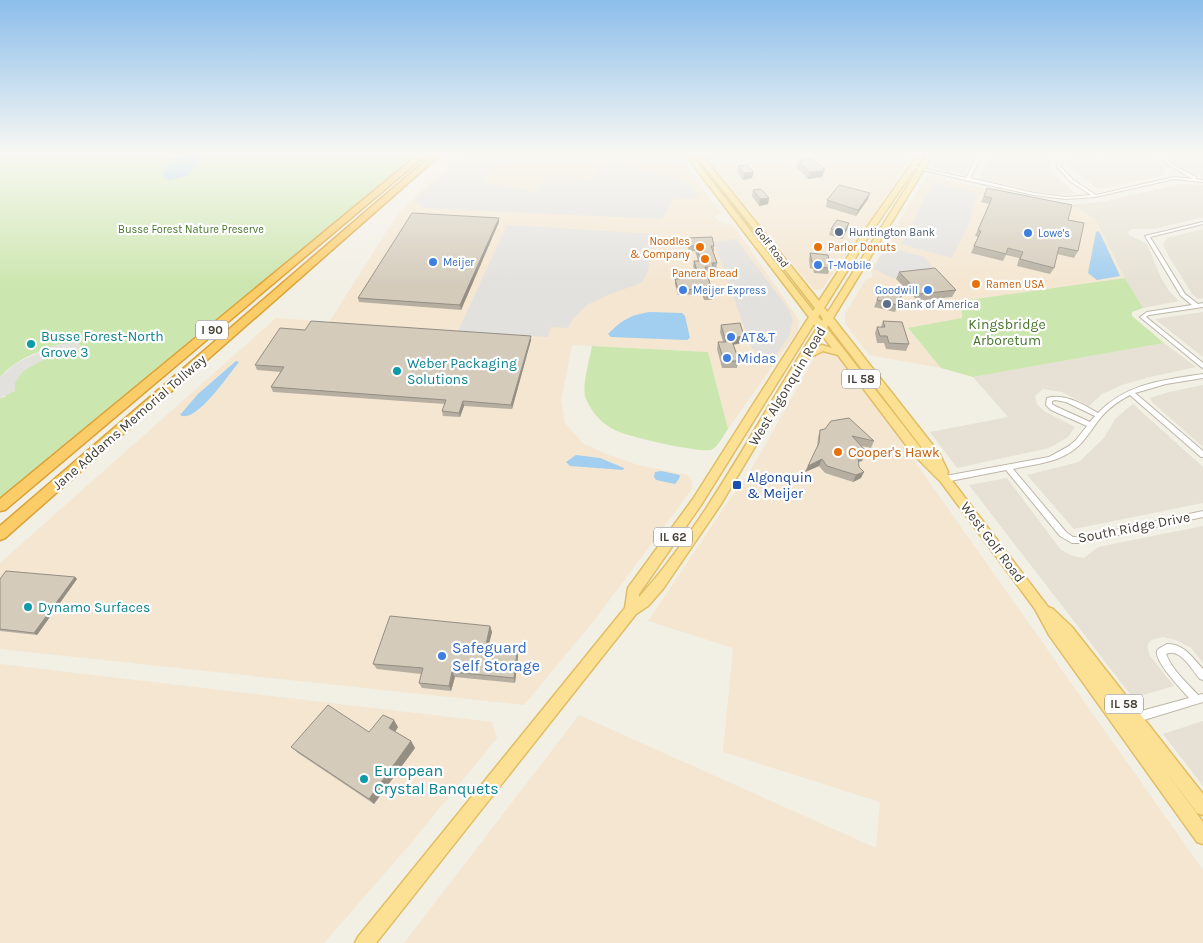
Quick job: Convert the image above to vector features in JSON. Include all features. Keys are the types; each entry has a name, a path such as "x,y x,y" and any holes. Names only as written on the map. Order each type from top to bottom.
{"highway":[{"name":"Jane Addams Memorial Tollway","path":"0,506 371,197"},
{"name":"Jane Addams Memorial Tollway","path":"0,534 387,197"},
{"path":"0,545 9,537 28,510"}],"main road":[{"name":"Golf Road","path":"722,197 819,318"},
{"name":"Golf Road","path":"730,197 819,318"},
{"name":"West Algonquin Road","path":"364,943 631,610 643,602 658,585 717,501 802,358 819,318 867,233 895,197"},
{"name":"West Algonquin Road","path":"819,318 828,318 900,197"},
{"name":"West Algonquin Road","path":"631,610 633,592 697,502 790,354 819,318"},
{"name":"West Golf Road","path":"819,318 840,353 916,450 945,479 1040,605 1067,631 1128,720 1203,836"},
{"name":"West Golf Road","path":"828,318 935,456 945,479"},
{"path":"802,358 822,348 840,353"},
{"name":"West Golf Road","path":"1128,720 1203,807"}],"street":[{"path":"1063,197 1083,197"},
{"path":"1200,305 1183,295 1147,236 1203,223"},
{"path":"1200,305 1147,314 1144,316 1144,320 1203,366"},
{"path":"945,479 1050,459 1066,453 1079,444 1109,405 1132,392 1156,384 1203,376"},
{"path":"1132,392 1203,456"},
{"path":"1092,426 1052,408 1049,404 1049,399 1063,399 1099,416"},
{"name":"South Ridge Drive","path":"1008,468 1063,534 1072,540 1081,540 1203,514"},
{"path":"1128,720 1200,699 1161,656 1161,652 1165,647 1171,646 1180,651 1203,676"}],"shaded area":[{"path":"415,197 709,197 721,214 714,216 721,223 733,225 799,320 798,330 728,429 708,352 572,345 561,401 565,423 584,444 609,455 638,465 688,475 692,481 692,489 597,617 524,705 0,649 0,563 276,318 329,322 399,212"},
{"path":"417,197 697,197 673,199 662,219 423,208 414,200"},
{"path":"735,197 885,197 822,289 815,290"},
{"path":"914,197 1022,197 1072,205 1095,219 1125,278 961,301 962,318 908,329 941,368 869,355 845,323 845,314 866,279 871,278 873,274 871,270 884,249 889,248 893,242 890,238"},
{"path":"926,197 976,197 970,222 952,258 901,244"},
{"path":"1123,197 1203,197 1203,217 1155,229 1131,229 1128,232 1129,235 1147,244 1161,278 1169,291 1179,301 1143,308 1125,278 1095,219 1072,205"},
{"path":"507,225 654,234 648,271 643,281 638,284 587,305 572,320 568,328 551,327 548,337 458,331"},
{"path":"1203,229 1203,298 1198,299 1192,294 1163,244 1167,238"},
{"path":"736,239 787,307 793,319 789,336 774,358 752,349 714,242"},
{"path":"894,249 925,257 937,274 892,278 874,269 884,250"},
{"path":"1203,312 1203,357 1155,319"},
{"path":"80,342 80,348 76,352 45,359 23,371 15,383 15,391 0,398 0,377 15,364 48,348 61,344"},
{"path":"1164,343 1196,367 1122,385 1102,394 1089,406 1062,392 1043,389 1035,396 1037,404 1044,411 1075,427 1068,437 1049,448 957,468 930,432 1008,417 973,377"},
{"path":"817,353 836,353 841,357 1203,870 1203,943 404,943 579,715 876,848 880,802 723,752 733,648 648,621 730,499 747,477"},
{"path":"1203,385 1203,447 1152,402 1150,398"},
{"path":"1133,404 1203,467 1203,503 1074,529 1027,475 1079,462 1104,438 1115,419"},
{"path":"1007,478 1061,550 1073,556 1084,558 1098,547 1203,526 1203,663 1191,648 1176,640 1163,637 1151,640 1147,646 1150,656 1174,686 1133,698 969,485"},
{"path":"0,664 492,722 497,738 411,843 324,943 0,943"},
{"path":"1203,721 1203,786 1163,734"}],"green space":[{"name":"Busse Forest Nature Preserve","path":"0,197 371,197 0,505 0,398 5,397 18,377 29,366 52,357 76,352 61,344 21,360 0,377"},
{"name":"Kingsbridge Arboretum","path":"1125,278 1143,308 1132,312 1132,316 1164,343 973,377 941,368 908,328 962,318 961,301"},
{"path":"592,346 708,352 728,429 714,449 704,450 680,447 624,434 598,418 591,409 585,394 585,380"}],"water":[{"path":"1098,231 1120,276 1097,280 1088,273 1096,232"},
{"path":"650,312 682,313 685,316 690,338 687,340 611,337 608,334 627,319"},
{"path":"236,361 239,362 203,406 194,413 186,416 180,415 198,394"},
{"path":"576,455 600,458 624,468 623,470 570,466 566,462"},
{"path":"661,471 680,475 679,479 675,484 656,480 654,477 655,472"}],"building":[{"path":"829,197 867,197 858,210 827,200"},
{"name":"Lowe's","path":"988,197 1032,197 1072,205 1068,220 1084,223 1078,251 1059,247 1054,268 1020,259 1023,252 1008,248 1006,254 974,246 981,231 978,230 992,198"},
{"name":"Meijer","path":"412,213 499,218 460,305 358,298"},
{"path":"837,220 849,223 844,232 831,229"},
{"path":"712,237 714,246 711,246 717,263 712,263 713,267 705,267 713,294 705,294 703,289 678,290 675,279 699,278 694,261 701,261 696,246 690,246 687,238"},
{"path":"810,253 828,255 830,268 815,267 815,262 812,262"},
{"path":"935,268 956,290 920,294 899,272"},
{"path":"881,290 902,294 898,305 877,300"},
{"name":"Weber Packaging Solutions","path":"311,321 531,336 511,405 463,401 459,413 442,411 446,400 271,387 284,367 255,365 280,328 305,330"},
{"path":"883,321 902,322 909,344 889,343 887,336 880,336 877,327 885,327"},
{"path":"740,323 744,336 731,338 739,361 724,361 718,342 726,342 721,325"},
{"name":"Cooper's Hawk","path":"849,418 874,441 852,436 865,450 865,454 858,455 859,467 864,472 856,475 827,466 822,459 808,466 819,443 820,430 825,429 831,421"},
{"name":"Dynamo Surfaces","path":"6,571 75,577 34,633 0,629 0,579"},
{"name":"Safeguard Self Storage","path":"390,616 490,626 485,649 517,652 514,678 452,672 449,686 419,683 423,668 373,664"},
{"name":"European Crystal Banquets","path":"328,705 369,732 383,715 394,720 389,728 411,741 369,799 291,747"}],"place":[{"name":"Huntington Bank","path":"839,232"},
{"name":"Lowe's","path":"1028,233"},
{"name":"Noodles & Company","path":"700,247"},
{"name":"Parlor Donuts","path":"818,247"},
{"name":"Panera Bread","path":"705,259"},
{"name":"Meijer","path":"433,262"},
{"name":"T-Mobile","path":"818,265"},
{"name":"Ramen USA","path":"976,284"},
{"name":"Meijer Express","path":"683,290"},
{"name":"Goodwill","path":"928,290"},
{"name":"Bank of America","path":"887,304"},
{"name":"AT&T","path":"731,337"},
{"name":"Busse Forest-North Grove 3","path":"31,344"},
{"name":"Midas","path":"727,358"},
{"name":"Weber Packaging Solutions","path":"397,371"},
{"name":"Cooper's Hawk","path":"838,452"},
{"name":"Algonquin & Meijer","path":"737,485"},
{"name":"Dynamo Surfaces","path":"28,607"},
{"name":"Safeguard Self Storage","path":"442,656"},
{"name":"European Crystal Banquets","path":"364,779"}]}
